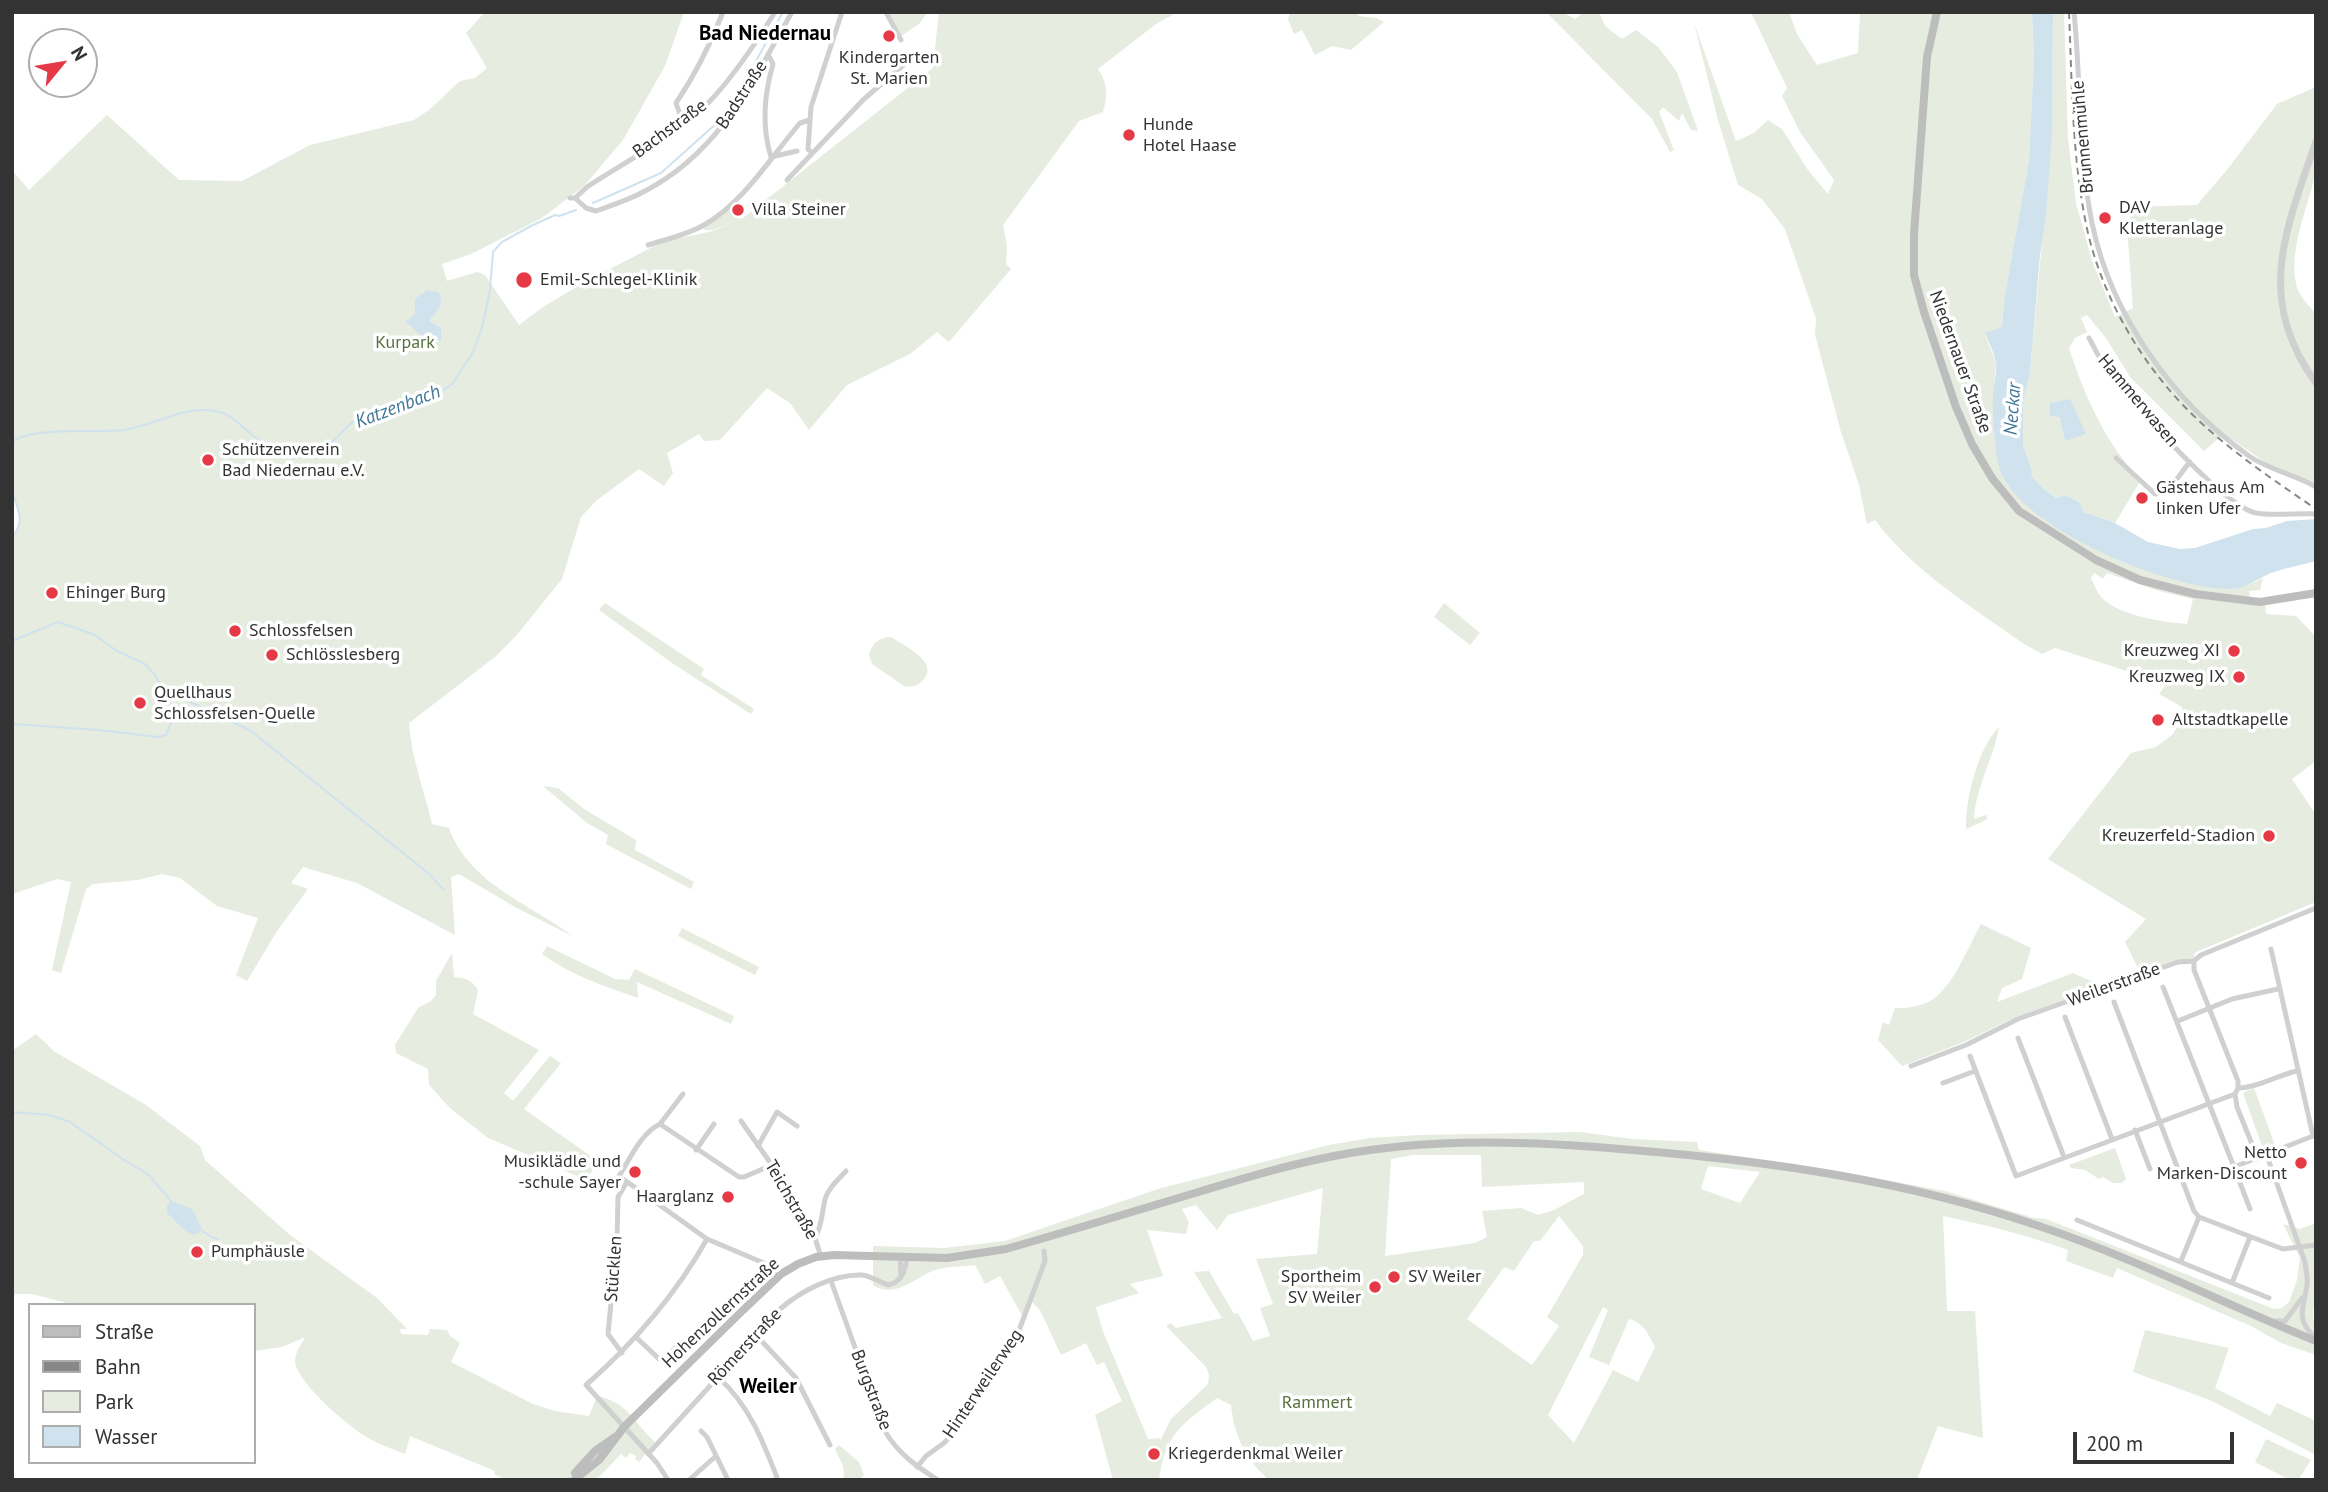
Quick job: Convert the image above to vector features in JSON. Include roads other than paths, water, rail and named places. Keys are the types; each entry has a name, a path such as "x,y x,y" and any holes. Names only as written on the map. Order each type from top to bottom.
{"main road":[{"name":"Niedernauer Straße","path":"1936,15 1927,57 1914,234 1914,275 1956,407 1972,444 1992,478 2019,511 2096,560 2140,580 2195,594 2260,602 2316,593"},
{"name":"Hohenzollernstraße","path":"571,1480 595,1451 617,1435 781,1274 798,1264 821,1257 862,1254 947,1258 1006,1249 1252,1176 1334,1156 1446,1144 1568,1145 1698,1155 1819,1172 1936,1195 2070,1237 2316,1339"}],"street":[{"path":"683,123 676,103 697,71 723,12"},
{"name":"Bachstraße","path":"573,198 683,123 710,100 752,48 775,12"},
{"name":"Badstraße","path":"573,198 586,208 596,211 637,195 670,177 719,132 735,110 792,12"},
{"path":"811,152 808,149 811,107 842,12"},
{"path":"886,12 901,40"},
{"name":"Brunnenmühle","path":"2074,12 2081,142 2087,190 2097,243 2117,295 2144,346 2182,395 2226,438 2251,458 2316,487"},
{"path":"768,54 773,64 767,87 764,119 766,143 771,158"},
{"path":"787,180 863,100 916,54"},
{"path":"648,245 706,225 746,190 800,123 810,120"},
{"path":"2316,141 2291,212 2280,281 2285,325 2293,347 2316,383"},
{"path":"771,158 797,151"},
{"name":"Hammerwasen","path":"2089,338 2104,365 2190,462 2225,495 2256,513 2316,514"},
{"name":"Hammerwasen","path":"2116,458 2155,494 2167,490 2190,462"},
{"name":"Weilerstraße","path":"1911,1066 1966,1045 2018,1019 2178,962 2194,961 2201,955 2316,908"},
{"path":"2234,1167 2313,1136 2271,949"},
{"path":"2194,961 2194,971 2238,1081 2237,1107 2258,1158"},
{"path":"2163,987 2250,1209"},
{"path":"2178,1021 2232,999 2278,989"},
{"path":"2114,1002 2194,1211 2199,1217 2283,1250 2316,1245"},
{"path":"2065,1017 2112,1139"},
{"path":"2018,1038 2064,1157"},
{"path":"1970,1056 2015,1176 2236,1091 2297,1072"},
{"path":"1943,1083 1975,1072"},
{"path":"683,1094 660,1124 645,1135 619,1176 707,1239 771,1266 781,1274"},
{"name":"Teichstraße","path":"758,1146 777,1112 797,1126"},
{"name":"Teichstraße","path":"741,1121 772,1166 815,1238 821,1257"},
{"path":"660,1124 739,1177 772,1166"},
{"path":"696,1150 714,1124"},
{"path":"2135,1130 2150,1168"},
{"path":"2267,1156 2300,1246 2307,1273 2301,1316 2291,1330"},
{"path":"815,1238 820,1230 828,1193 846,1171"},
{"name":"Stücklen","path":"622,1353 608,1334 617,1241 618,1197 627,1182"},
{"path":"2181,1262 2199,1217"},
{"path":"2077,1220 2269,1298"},
{"path":"2232,1283 2250,1237"},
{"path":"668,1480 586,1385 637,1338 670,1297 707,1239"},
{"name":"Hinterweilerweg","path":"917,1467 956,1430 992,1367 1018,1333 1045,1261 1044,1251"},
{"name":"Römerstraße","path":"648,1454 797,1294 831,1281 861,1275 888,1285 895,1283 901,1277 903,1258"},
{"name":"Burgstraße","path":"831,1281 886,1433 896,1449 938,1480"},
{"path":"2265,1320 2285,1321 2304,1296"},
{"path":"2291,1330 2294,1312"},
{"path":"2301,1316 2316,1339"},
{"path":"757,1335 796,1378 830,1445"},
{"path":"637,1338 659,1359 667,1358 675,1348"},
{"path":"718,1377 732,1390 750,1416 762,1438 778,1480"},
{"path":"701,1431 728,1480"},
{"path":"689,1480 716,1456"}],"water":[{"name":"Neckar","path":"2032,12 2053,12 2052,132 2046,215 2030,373 2023,402 2023,445 2031,476 2057,498 2065,495 2079,502 2084,512 2115,523 2148,542 2180,549 2195,548 2287,521 2316,519 2316,561 2274,572 2247,585 2230,589 2172,579 2101,552 2067,534 2037,514 2014,492 2000,470 1993,412 1996,364 1985,333 2002,327 2004,300 2029,160 2034,58"},
{"path":"427,290 438,292 441,300 439,308 429,321 441,328 441,340 433,341 432,351 429,353 425,339 406,322 415,314 415,299"},
{"path":"2070,399 2086,434 2065,441 2060,417 2050,416 2050,403"},
{"path":"171,1201 192,1209 201,1226 200,1232 193,1235 189,1233 167,1213 167,1206"}],"waterway":[{"name":"Katzenbach","path":"593,203 661,173 718,122 735,99 783,12"},
{"name":"Katzenbach","path":"12,442 21,437 49,432 124,430 180,413 203,410 229,416 273,454 294,458 327,447 351,423 369,415 435,396 452,384 473,352 482,328 490,290 493,252 502,242 531,226 555,215 576,210"},
{"name":"Katzenbach","path":"12,493 20,521 12,537"},
{"name":"Katzenbach","path":"12,641 58,622 95,635 117,651 145,664 155,675 171,705 173,718 166,735 158,737 12,724"},
{"path":"165,690 251,731 428,873 444,890"},
{"path":"12,1112 50,1115 70,1122 148,1174 171,1201"},
{"path":"201,1230 218,1239"}],"railway":[{"path":"2069,12 2073,119 2081,198 2093,251 2113,304 2142,354 2177,399 2240,455 2316,509"}],"place":[{"name":"Kindergarten St. Marien","path":"889,36"},
{"name":"Hunde Hotel Haase","path":"1129,135"},
{"name":"Villa Steiner","path":"738,210"},
{"name":"DAV Kletteranlage","path":"2105,218"},
{"name":"Emil-Schlegel-Klinik","path":"524,280"},
{"name":"Schützenverein Bad Niedernau e.V.","path":"208,460"},
{"name":"Gästehaus Am linken Ufer","path":"2142,498"},
{"name":"Ehinger Burg","path":"52,593"},
{"name":"Schlossfelsen","path":"235,631"},
{"name":"Kreuzweg XI","path":"2234,651"},
{"name":"Schlösslesberg","path":"272,655"},
{"name":"Kreuzweg IX","path":"2239,677"},
{"name":"Quellhaus Schlossfelsen-Quelle","path":"140,703"},
{"name":"Altstadtkapelle","path":"2158,720"},
{"name":"Kreuzerfeld-Stadion","path":"2269,836"},
{"name":"Netto Marken-Discount","path":"2301,1163"},
{"name":"Musiklädle und -schule Sayer","path":"635,1172"},
{"name":"Haarglanz","path":"728,1197"},
{"name":"Pumphäusle","path":"197,1252"},
{"name":"SV Weiler","path":"1394,1277"},
{"name":"Sportheim SV Weiler","path":"1375,1287"},
{"name":"Kriegerdenkmal Weiler","path":"1154,1454"}],"district":[{"name":"Bad Niedernau","path":"765,34"},
{"name":"Weiler","path":"768,1387"}],"park label":[{"name":"Kurpark","path":"405,343"},
{"name":"Rammert","path":"1317,1403"}]}
